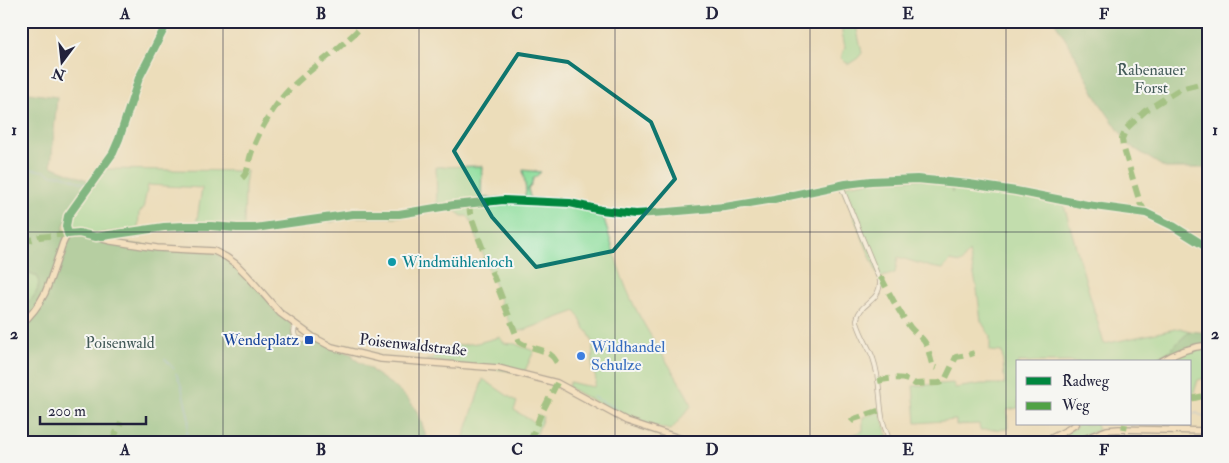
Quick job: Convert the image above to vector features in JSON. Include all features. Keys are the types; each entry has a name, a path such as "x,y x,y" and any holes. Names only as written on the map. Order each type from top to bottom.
{"street":[{"path":"21,324 31,314 44,294 68,234 66,226 68,216 113,153 139,78 168,21"},
{"path":"841,186 880,281 878,294 860,312 857,323 875,364 884,425 890,442"},
{"name":"Poisenwaldstraße","path":"68,234 79,233 114,242 157,248 217,252 241,270 280,313 296,326 332,348 381,359 498,368 557,383 627,421 691,442"},
{"path":"296,326 294,335 296,338 305,340 313,337"},
{"path":"1164,360 1198,346 1208,345"},
{"path":"1044,442 1073,426"},
{"path":"1076,442 1107,430 1208,430"}],"highlighted area":[{"path":"518,54 568,62 651,122 675,179 613,251 536,267 492,217 454,151"}],"green space":[{"path":"842,21 855,21 862,53 849,64 841,58 845,47"},
{"name":"Rabenauer Forst","path":"1054,21 1208,21 1208,168 1165,168 1129,145 1099,102 1074,53"},
{"name":"Poisenwald","path":"21,92 57,97 51,166 90,181 64,225 63,237 75,235 111,242 212,252 225,257 247,277 292,325 292,335 295,338 298,340 318,341 353,355 353,358 402,393 415,408 427,442 21,442 21,304 26,303 36,293 38,280 37,276 21,272"},
{"path":"482,166 481,198 524,198 526,191 523,170 541,172 533,179 528,189 532,199 562,199 576,202 575,207 602,212 618,267 631,299 692,405 671,430 623,417 568,387 570,382 594,387 596,380 592,371 593,343 576,311 522,331 517,331 516,328 512,329 502,305 499,304 501,302 470,219 467,216 462,216 451,208 398,217 355,217 332,222 325,221 325,215 354,211 386,212 410,210 436,205 436,167"},
{"path":"104,169 247,171 244,228 196,226 202,188 148,185 143,209 139,213 138,230 92,234 68,228 68,220"},
{"path":"917,179 950,182 952,193 952,184 954,183 1022,193 1063,202 1104,344 1180,328 1190,331 1167,353 1152,360 1016,360 1016,408 1007,410 1008,429 980,430 979,424 956,425 956,420 916,423 913,386 953,383 955,388 981,384 1005,384 1002,352 990,351 990,336 981,321 977,289 969,252 961,263 950,261 943,269 898,257 895,273 879,278 841,186 871,181"},
{"path":"21,272 37,276 38,289 30,300 21,304"},
{"path":"1190,331 1208,333 1208,344 1175,353 1161,360 1152,360 1167,353"},
{"path":"500,337 506,343 515,344 534,351 524,373 426,360 452,346 477,343"},
{"path":"1208,344 1208,377 1198,380 1192,399 1192,360 1161,360 1175,353"},
{"path":"483,379 517,402 514,410 535,423 538,415 543,417 534,442 462,442"},
{"path":"881,413 889,442 847,442 847,437 863,431 863,417"},
{"path":"1077,426 1097,426 1098,430 1074,440 1048,442"}],"waterway":[{"path":"365,28 375,21"},
{"path":"21,168 44,171 52,175 62,175 86,184"},
{"path":"165,359 174,369"},
{"path":"176,373 181,385 189,419 185,442"},
{"path":"593,397 616,408 621,415"},
{"path":"1192,414 1197,413 1205,418 1208,413"},
{"path":"1092,442 1097,437"},
{"path":"671,440 677,442"},
{"path":"981,442 994,440 1001,442"}],"marked path":[{"path":"242,178 247,170 259,134 285,94 338,49 365,21"},
{"path":"1173,24 1177,21"},
{"path":"1146,213 1140,203 1123,146 1122,139 1126,129 1145,111 1180,89 1208,82"},
{"path":"469,203 470,213 479,239 519,342 550,354 560,367"},
{"path":"21,243 39,237 68,234"},
{"path":"880,281 882,279 910,327 924,341 933,367 936,368"},
{"path":"878,381 897,378 911,381 915,384 939,383 945,380 956,357 974,353"},
{"path":"530,442 540,416 557,383"},
{"path":"1192,399 1208,395"},
{"path":"851,422 854,419 881,410"},
{"path":"112,442 121,422"}],"cycle path":[{"path":"168,21 139,78 113,153 68,216 66,226 68,234 79,233 96,237 164,227 185,226 255,228 353,214 399,214 454,205 504,200 570,203 601,210 635,214 667,212 725,207 846,184 917,179 969,184 1087,205 1146,213 1173,226 1208,248"}],"place":[{"name":"Windmühlenloch","path":"392,262"},
{"name":"Wendeplatz","path":"309,340"},
{"name":"Wildhandel Schulze","path":"581,356"}]}
